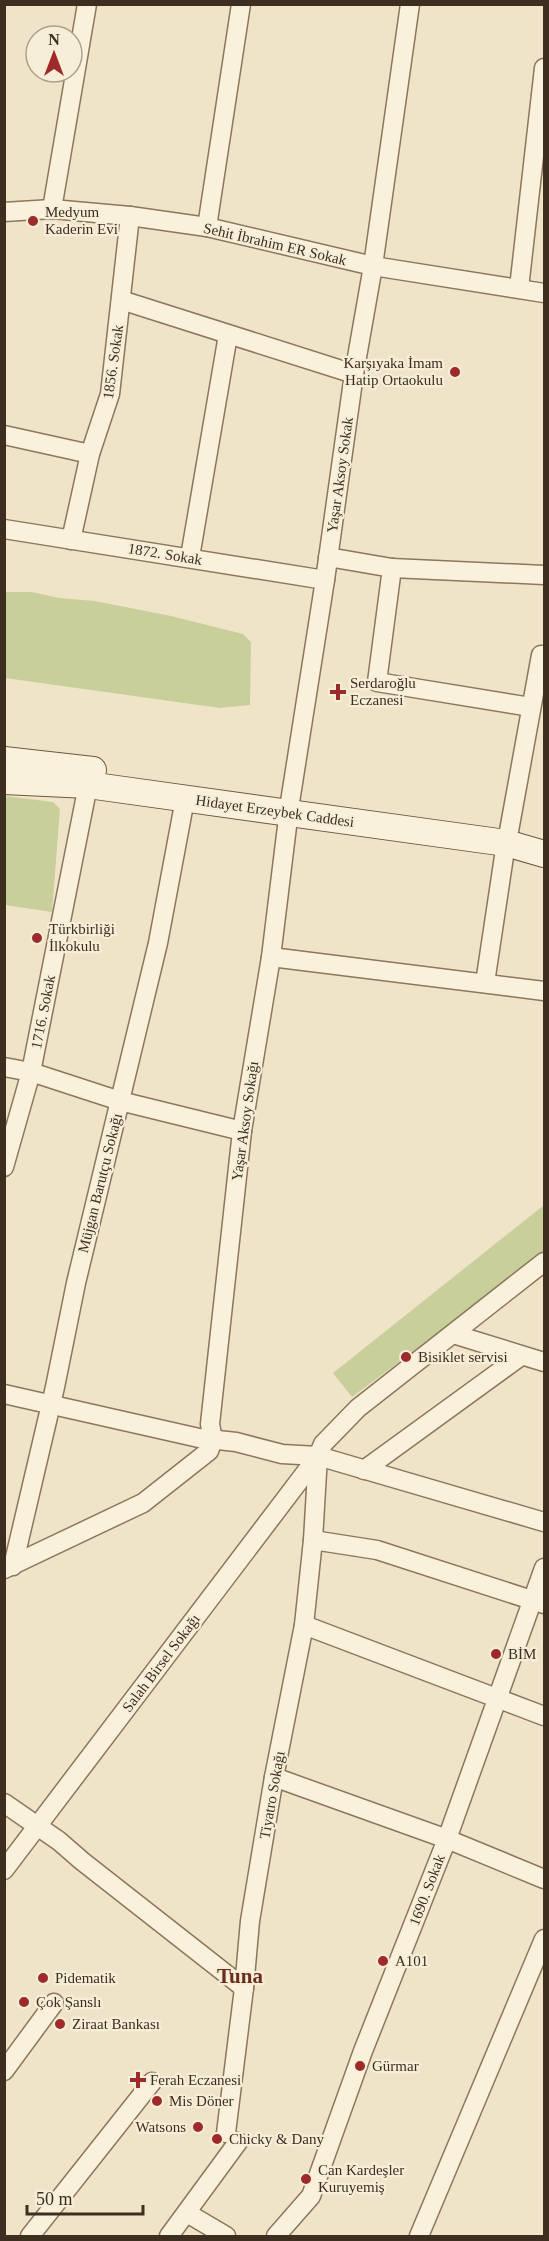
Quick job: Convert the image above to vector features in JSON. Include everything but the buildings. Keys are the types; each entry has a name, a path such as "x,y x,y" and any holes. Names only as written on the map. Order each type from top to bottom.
{"main road":[{"name":"Hidayet Erzeybek Caddesi","path":"4,760 96,771 290,807 508,837 544,835"},
{"name":"Hidayet Erzeybek Caddesi","path":"4,781 88,785 185,799 290,807"},
{"name":"Hidayet Erzeybek Caddesi","path":"508,837 544,854"}],"street":[{"path":"52,209 87,4"},
{"path":"207,227 242,4"},
{"name":"Yaşar Aksoy Sokak","path":"290,807 354,374 374,266 410,4"},
{"path":"519,288 544,68"},
{"name":"Sehit İbrahim ER Sokak","path":"4,212 52,209 130,216 207,227 374,266 544,293"},
{"name":"1856. Sokak","path":"71,540 90,454 110,394 130,216"},
{"path":"121,300 354,374"},
{"path":"190,557 228,335"},
{"path":"4,435 90,454"},
{"name":"1872. Sokak","path":"4,529 325,580"},
{"path":"328,557 392,568 544,575"},
{"path":"392,568 377,682 531,707"},
{"path":"484,983 531,707 541,655 544,655"},
{"name":"1716. Sokak","path":"4,1167 31,1072 88,785"},
{"name":"Müjgan Barutçu Sokağı","path":"9,1567 50,1405 76,1283 158,943 185,799"},
{"name":"Yaşar Aksoy Sokağı","path":"213,1440 210,1424 242,1131 271,957 290,807"},
{"path":"271,957 544,991"},
{"path":"4,1067 31,1072 120,1101 242,1131"},
{"name":"Salah Birsel Sokağı","path":"4,1870 318,1456 323,1443 358,1408 544,1262"},
{"path":"453,1334 544,1362"},
{"path":"364,1470 521,1356"},
{"path":"4,1394 213,1440 236,1442 282,1454 318,1456 544,1522"},
{"path":"9,1567 143,1503 209,1451 213,1440"},
{"name":"Tiyatro Sokağı","path":"187,2213 232,2138 250,1921 274,1777 304,1625 313,1540 318,1456"},
{"path":"313,1540 377,1550 539,1602"},
{"name":"1690. Sokak","path":"276,2236 311,2196 363,2050 447,1839 498,1698 539,1602 544,1568"},
{"path":"304,1625 544,1716"},
{"path":"274,1777 447,1839 544,1879"},
{"path":"4,1803 59,1841 244,1988"},
{"path":"419,2236 544,1939"},
{"path":"4,2071 54,2003"},
{"path":"30,2236 152,2082"},
{"path":"169,2236 187,2213 226,2236"}],"green space":[{"path":"5,592 32,592 59,598 95,601 171,616 243,634 251,642 250,705 220,708 5,678"},
{"path":"5,796 53,802 60,809 52,912 5,905"},
{"path":"544,1205 544,1254 352,1397 333,1373"}],"place":[{"name":"Medyum Kaderin Evi","path":"33,221"},
{"name":"Karşıyaka İmam Hatip Ortaokulu","path":"455,372"},
{"name":"Serdaroğlu Eczanesi","path":"338,692"},
{"name":"Türkbirliği İlkokulu","path":"37,938"},
{"name":"Bisiklet servisi","path":"406,1357"},
{"name":"BİM","path":"496,1654"},
{"name":"A101","path":"383,1961"},
{"name":"Pidematik","path":"43,1978"},
{"name":"Çok Şanslı","path":"24,2002"},
{"name":"Ziraat Bankası","path":"60,2024"},
{"name":"Gürmar","path":"360,2066"},
{"name":"Ferah Eczanesi","path":"138,2080"},
{"name":"Mis Döner","path":"157,2101"},
{"name":"Watsons","path":"198,2127"},
{"name":"Chicky & Dany","path":"217,2139"},
{"name":"Can Kardeşler Kuruyemiş","path":"306,2179"}],"district":[{"name":"Tuna","path":"240,1976"}]}
